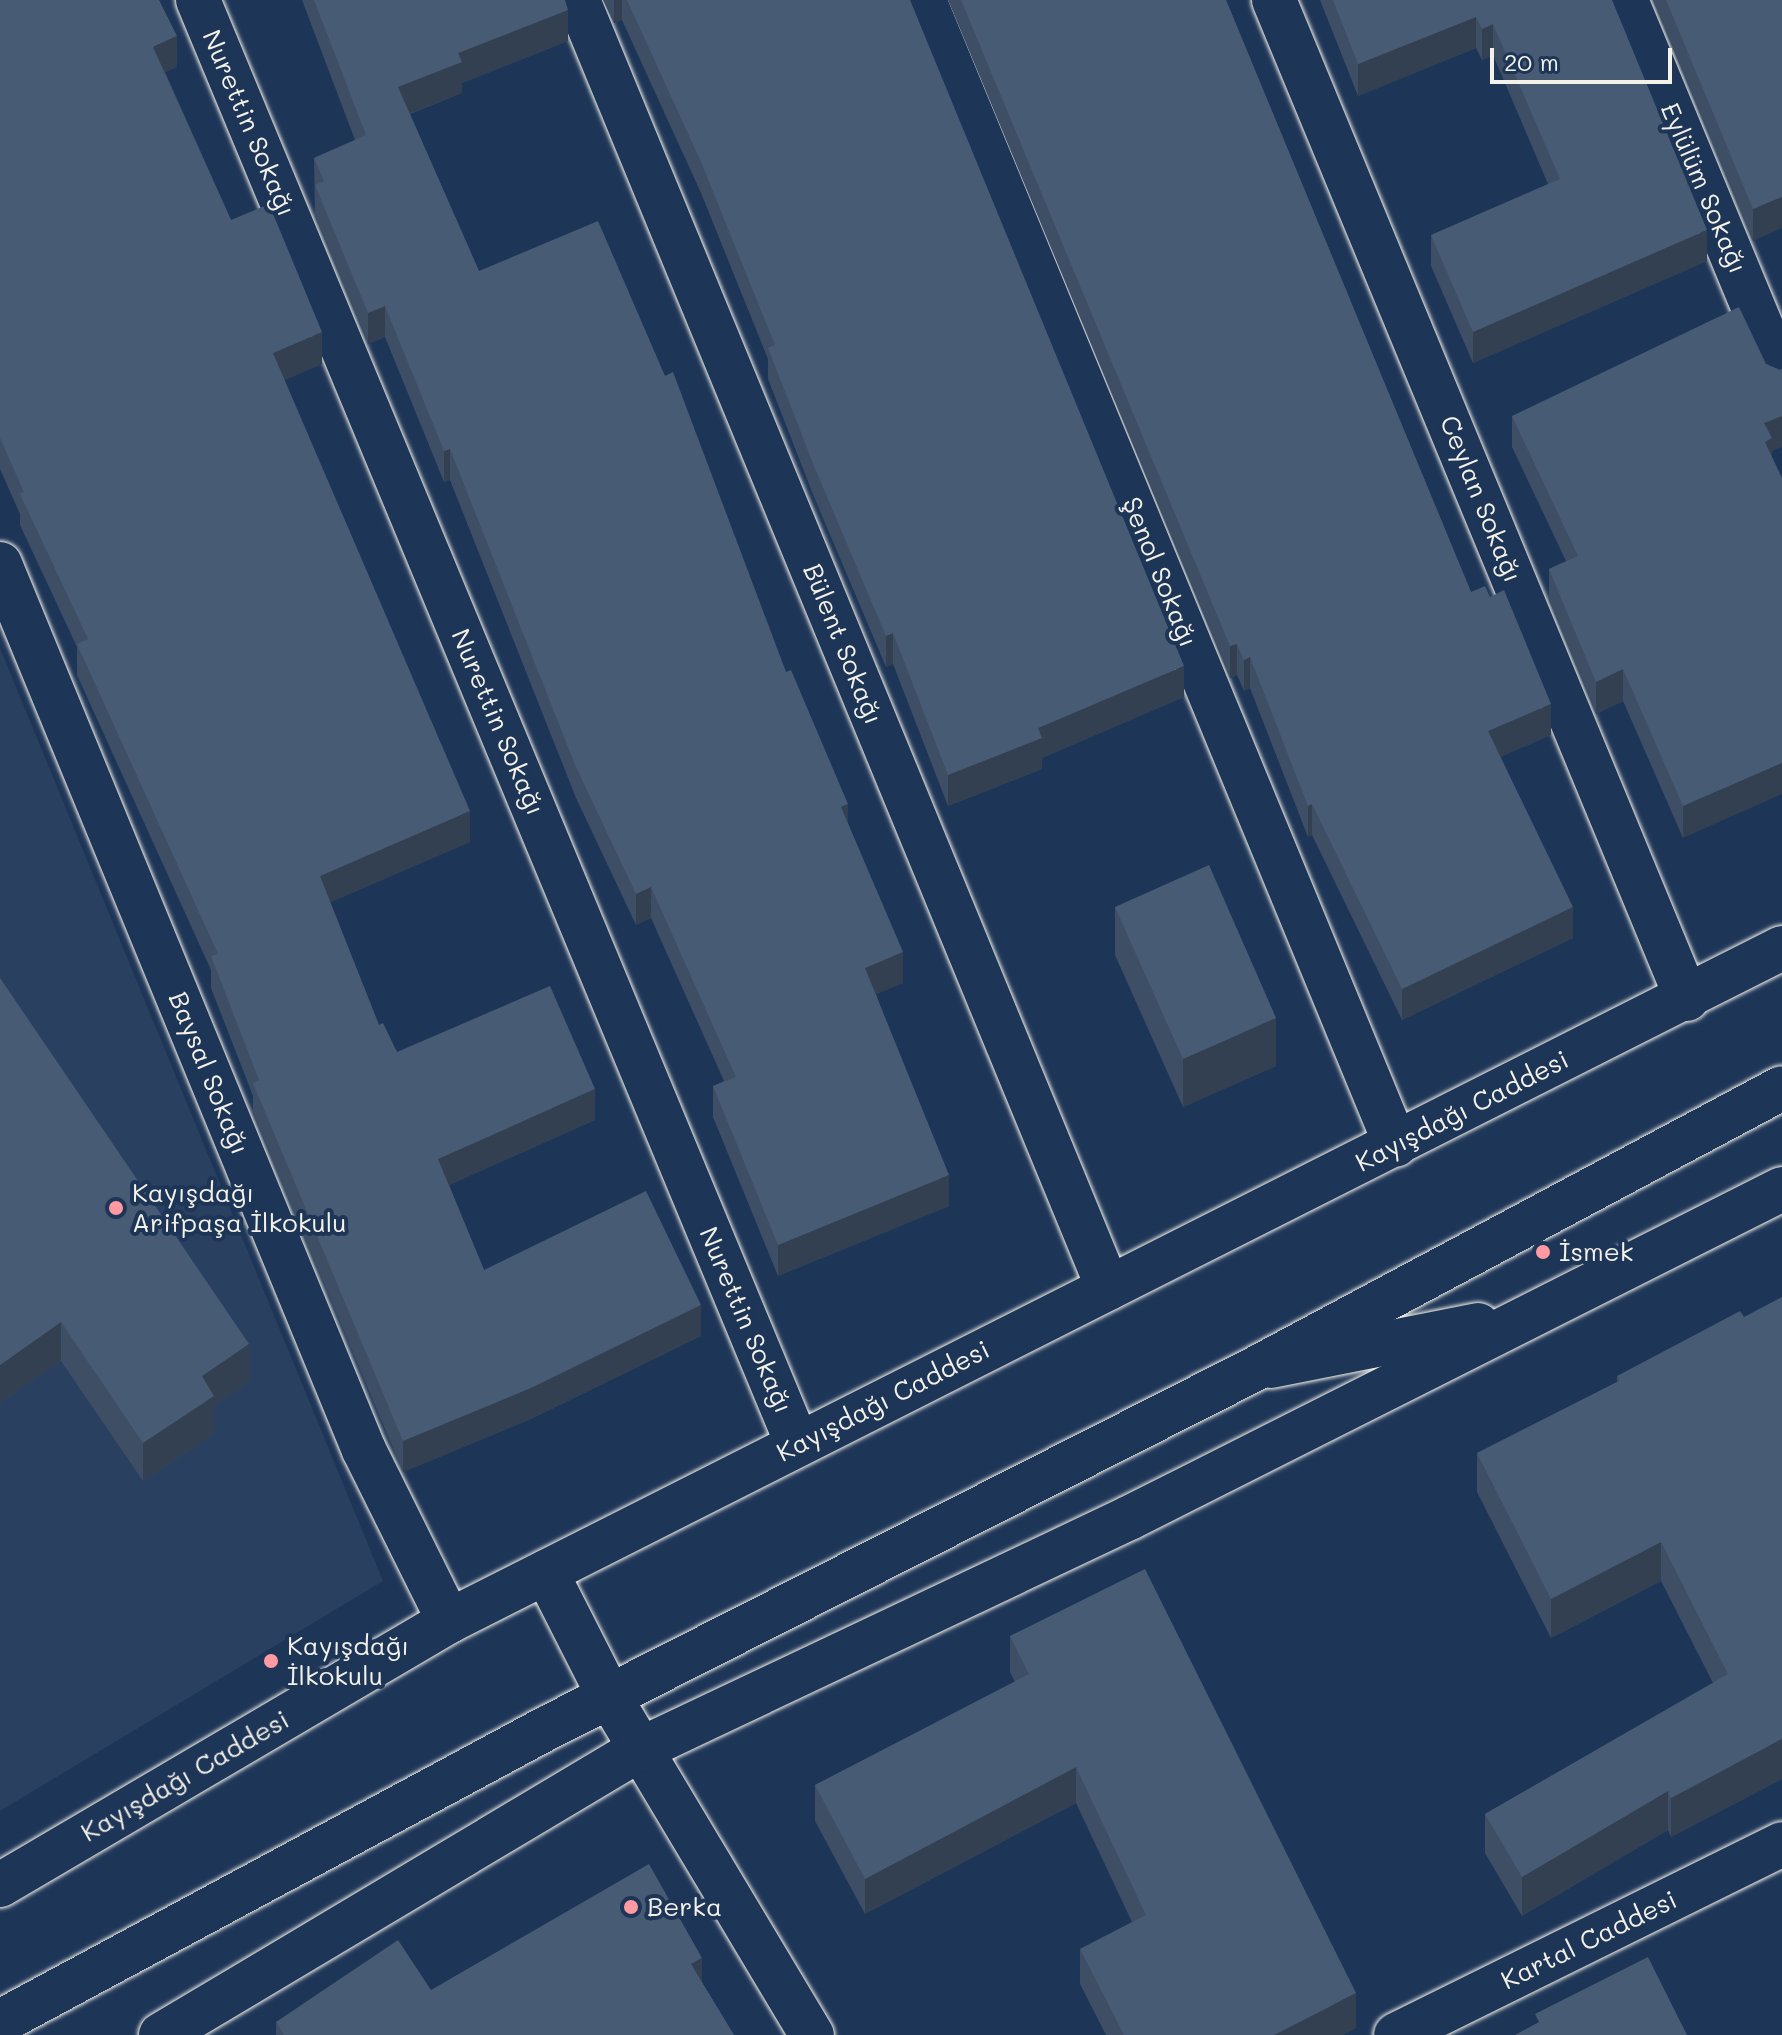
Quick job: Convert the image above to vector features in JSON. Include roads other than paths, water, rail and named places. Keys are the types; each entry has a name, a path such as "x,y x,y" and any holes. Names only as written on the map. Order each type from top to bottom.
{"street":[{"name":"Nurettin Sokağı","path":"198,0 797,1443"},
{"name":"Bülent Sokağı","path":"578,0 1108,1288"},
{"name":"Şenol Sokağı","path":"924,0 1396,1145"},
{"name":"Ceylan Sokağı","path":"1274,0 1687,999"},
{"name":"Eylülüm Sokağı","path":"1626,0 1782,376"},
{"name":"Baysal Sokağı","path":"0,564 364,1450 449,1621"},
{"name":"Kayışdağı Caddesi","path":"0,1885 449,1621 797,1443 1687,999 1782,948"},
{"path":"0,2022 609,1696 1253,1370 1782,1088"},
{"path":"161,2035 637,1751 1129,1518 1782,1189"},
{"path":"1253,1370 1536,1313"},
{"path":"546,1572 637,1751 812,2035"},
{"name":"Kartal Caddesi","path":"1396,2035 1782,1844"}],"place":[{"name":"Kayışdağı Arifpaşa İlkokulu","path":"116,1208"},
{"name":"İsmek","path":"1543,1252"},
{"name":"Kayışdağı İlkokulu","path":"271,1661"},
{"name":"Berka","path":"631,1907"}]}
